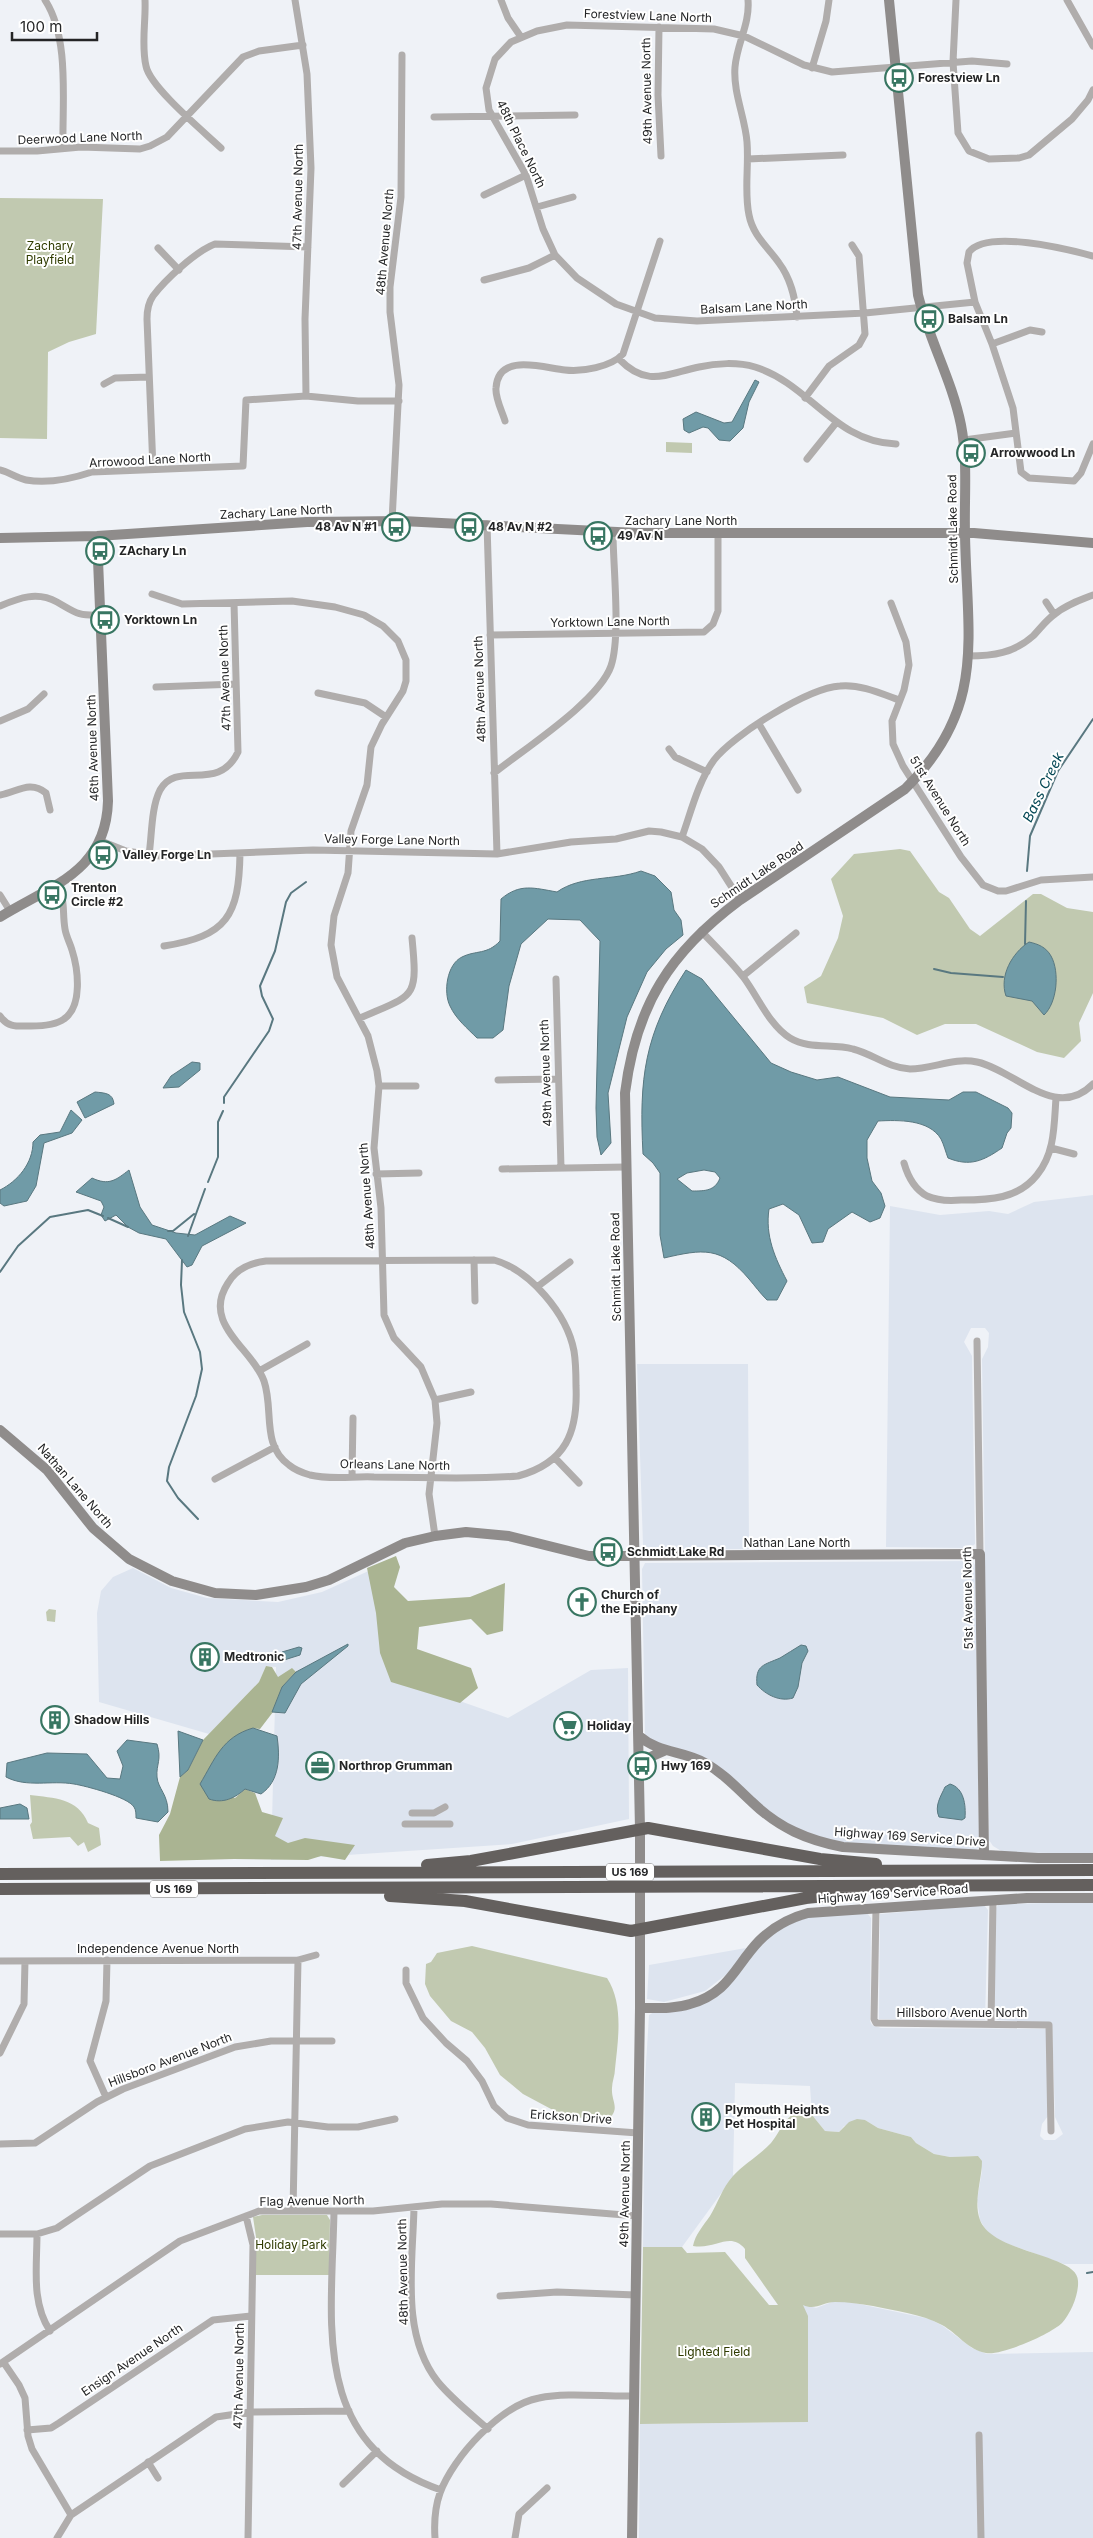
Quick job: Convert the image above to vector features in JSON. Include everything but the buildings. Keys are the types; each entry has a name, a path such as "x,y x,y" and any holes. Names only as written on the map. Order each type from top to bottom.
{"highway":[{"path":"313,1874 356,1869 451,1864 640,1829 820,1859 923,1866 947,1871"},
{"path":"0,1869 56,1873"},
{"name":"US 169","path":"0,1874 1093,1870"},
{"name":"US 169","path":"0,1890 1093,1885"},
{"path":"312,1888 465,1902 631,1931 806,1898 928,1886"},
{"path":"0,1895 37,1889"}],"street":[{"path":"45,0 54,14 61,39 63,148"},
{"path":"145,0 144,56 147,73 158,87 221,148"},
{"name":"47th Avenue North","path":"295,0 307,74 311,168 305,319 306,396"},
{"path":"501,0 508,18 521,37"},
{"path":"748,0 748,20 736,56 735,83 746,132 749,215 760,242 778,261 791,283 797,317"},
{"path":"812,68 826,20 829,0"},
{"name":"Schmidt Lake Road","path":"640,1850 625,1093 638,1032 646,1010 668,969 701,931 740,900 888,802 912,782 934,758 955,720 962,700 968,656 964,533 964,440 955,402 921,308 914,273 890,0"},
{"path":"956,0 953,62 958,133 969,151 989,159 1019,158 1030,154 1072,119 1088,100 1093,90"},
{"path":"1067,0 1093,46"},
{"name":"Forestview Lane North","path":"521,37 547,28 568,25 714,29 744,36 812,68 832,72 972,61 1007,64"},
{"name":"49th Avenue North","path":"659,26 658,95 661,156"},
{"name":"48th Place North","path":"521,37 502,50 491,67 486,88 489,110 526,175 554,255"},
{"name":"Deerwood Lane North","path":"0,151 37,151 63,148 140,149 150,146 166,137 243,58 259,51 303,44"},
{"name":"48th Avenue North","path":"392,522 399,401 398,373 390,312 390,287 401,197 402,55"},
{"path":"434,117 575,116"},
{"path":"748,159 843,155"},
{"path":"484,195 526,175"},
{"path":"537,207 573,197"},
{"path":"505,421 496,387 501,374 512,366 533,364 575,370 611,363 619,359 623,354 660,241"},
{"path":"1093,256 1050,245 1026,242 982,242 973,247 969,252 967,263 975,302 1006,382 1016,433 1019,467 1025,476 1074,481 1081,473 1093,444"},
{"path":"153,469 147,311 152,297 206,247 215,244 308,247"},
{"path":"806,398 829,366 854,349 863,340 866,328 859,256 852,245"},
{"path":"158,248 179,270"},
{"path":"484,280 534,266 554,255"},
{"name":"Balsam Lane North","path":"554,255 571,273 596,292 637,313 676,321 865,313 975,302"},
{"path":"992,344 1030,330 1042,332"},
{"path":"619,359 633,372 656,377 714,365 741,364 755,367 771,374 852,433 872,442 896,444"},
{"path":"104,384 115,378 149,377"},
{"path":"306,396 358,402 399,401"},
{"name":"Arrowood Lane North","path":"0,470 18,478 33,480 68,479 92,472 243,466 246,400 306,396"},
{"path":"807,459 836,422"},
{"path":"964,440 1016,433"},
{"name":"Zachary Lane North","path":"0,538 96,536 291,523 392,522 487,524 612,533 964,533 1093,543"},
{"name":"48th Avenue North","path":"487,524 497,854"},
{"path":"494,773 595,693 611,666 615,633 612,533"},
{"name":"Yorktown Lane North","path":"490,635 701,633 713,624 718,611 718,534"},
{"name":"46th Avenue North","path":"0,917 57,884 86,864 101,841 108,816 96,536"},
{"path":"152,594 182,604 234,603"},
{"path":"968,656 999,654 1012,650 1024,643 1054,614 1093,595"},
{"path":"0,606 17,599 38,596 57,602 80,615 100,615"},
{"name":"48th Avenue North","path":"234,603 292,601 321,605 364,615 383,626 398,641 406,660 408,670 403,691 386,717 371,747 367,785 351,832 344,888 331,931 331,945 337,977 360,1018 374,1054 379,1086 374,1129 376,1174 382,1208 382,1303 385,1322 394,1338 421,1367 435,1400 437,1422 430,1477 430,1510 435,1536"},
{"path":"1046,602 1054,614"},
{"name":"47th Avenue North","path":"149,855 158,795 166,782 174,777 206,775 222,771 233,762 238,752 234,603"},
{"name":"51st Avenue North","path":"891,603 902,629 909,653 907,679 899,700 892,733 897,755 912,782 961,857 983,885 989,889 1006,891 1036,881 1093,877"},
{"path":"156,687 236,684"},
{"path":"740,900 711,858 702,849 682,837 707,772 714,760 735,739 807,696 829,687 854,686 899,700"},
{"path":"318,692 365,703 386,717"},
{"path":"0,721 28,709 44,694"},
{"path":"760,724 798,790"},
{"path":"669,749 675,757 707,772"},
{"path":"0,795 27,786 34,786 46,793 50,810"},
{"name":"Valley Forge Lane North","path":"101,841 126,851 149,855 350,851 497,854 571,842 616,839 649,831 682,837"},
{"path":"164,946 188,943 201,938 222,924 230,913 239,888 240,853"},
{"path":"0,1016 11,1026 40,1026 65,1019 73,1008 76,997 76,966 65,929 65,903 57,884"},
{"path":"0,895 10,911"},
{"path":"701,931 743,976 781,1031 797,1042 815,1046 855,1049 890,1065 905,1068 960,1060 975,1061 989,1065 1038,1092 1056,1098 1074,1096 1093,1084"},
{"path":"743,976 796,933"},
{"path":"360,1018 400,1000 412,989 415,973 412,938"},
{"name":"49th Avenue North","path":"556,979 561,1168"},
{"path":"498,1080 558,1079"},
{"path":"379,1086 416,1086"},
{"path":"904,1163 907,1175 916,1187 928,1196 938,1199 984,1200 1010,1195 1030,1184 1038,1174 1051,1148 1056,1098"},
{"path":"1051,1148 1074,1154"},
{"path":"502,1169 626,1167"},
{"path":"376,1174 418,1173"},
{"path":"474,1260 474,1301"},
{"path":"215,1479 274,1447 269,1430 267,1393 259,1371 231,1336 222,1318 221,1297 226,1286 238,1271 246,1266 266,1261 494,1260 527,1276 537,1287 570,1335 576,1367 577,1410 568,1440 555,1458 578,1483"},
{"path":"537,1287 570,1262"},
{"name":"51st Avenue North","path":"977,1341 984,1854"},
{"path":"259,1371 307,1344"},
{"path":"435,1400 470,1392"},
{"path":"352,1476 353,1418"},
{"name":"Nathan Lane North","path":"0,1430 47,1470 93,1528 112,1545 146,1569 194,1588 215,1593 256,1595 306,1587 329,1580 385,1551 435,1536 466,1532 488,1533 580,1554 634,1556 980,1554"},
{"name":"Orleans Lane North","path":"274,1447 289,1466 311,1475 518,1476 531,1473 555,1458"},
{"name":"Highway 169 Service Drive","path":"639,1736 649,1745 664,1751 690,1756 715,1769 775,1822 799,1836 843,1847 1093,1858"},
{"path":"639,1770 648,1758 664,1751"},
{"path":"412,1813 434,1813 445,1807"},
{"path":"406,1824 450,1824"},
{"name":"49th Avenue North","path":"632,2538 640,2008 640,1850"},
{"name":"Highway 169 Service Road","path":"640,2008 683,2006 713,1992 734,1975 765,1936 792,1918 816,1912 993,1900 1093,1898"},
{"path":"991,2024 993,1900"},
{"name":"Hillsboro Avenue North","path":"876,1908 874,2019 876,2023 1049,2025 1051,2131"},
{"name":"Independence Avenue North","path":"0,1961 298,1960 316,1955"},
{"path":"106,1960 106,2001 90,2061 106,2097"},
{"path":"293,2211 298,1960"},
{"path":"0,2053 24,2004 25,1961"},
{"name":"Erickson Drive","path":"406,1970 406,1983 423,2018 467,2062 482,2081 494,2106 507,2118 528,2125 638,2133"},
{"name":"Hillsboro Avenue North","path":"0,2144 35,2144 106,2097 140,2081 235,2047 254,2043 332,2042"},
{"path":"0,2234 37,2234 56,2228 143,2170 170,2157 245,2129 273,2123 295,2122 328,2127 358,2127 395,2120"},
{"name":"Flag Avenue North","path":"2,2363 180,2241 259,2211 334,2211 491,2204 637,2216"},
{"name":"48th Avenue North","path":"414,2207 413,2319 421,2351 442,2386 488,2429"},
{"path":"334,2211 332,2357 338,2386 348,2411 359,2429 377,2450 400,2470 416,2480 441,2490"},
{"name":"47th Avenue North","path":"246,2216 252,2240 248,2538"},
{"path":"37,2234 38,2304 41,2315 50,2331"},
{"path":"500,2296 557,2292 636,2294"},
{"name":"Ensign Avenue North","path":"28,2430 51,2428 60,2423 213,2320 251,2316"},
{"path":"2,2363 19,2385 25,2398 28,2430 38,2462 71,2515"},
{"path":"435,2538 436,2511 441,2490 454,2466 488,2429 515,2406 540,2397 634,2396"},
{"path":"56,2538 71,2515 216,2417 250,2412 348,2411"},
{"path":"979,2435 981,2538"},
{"path":"343,2484 377,2450"},
{"path":"148,2462 158,2478"},
{"path":"515,2538 518,2514 547,2488"}],"shaded area":[{"path":"1093,1195 1093,1854 1003,1852 993,1846 989,1840 982,1359 988,1347 989,1333 985,1328 971,1328 964,1342 972,1356 975,1544 969,1548 886,1547 890,1206 940,1215 989,1211 1008,1214 1034,1202"},
{"path":"637,1364 748,1364 749,1549 649,1549 643,1545"},
{"path":"972,1561 975,1565 979,1847 975,1851 843,1843 796,1830 767,1812 735,1780 650,1743 645,1737 642,1569 645,1563"},
{"path":"133,1568 171,1588 207,1598 278,1602 322,1592 373,1569 400,1680 508,1718 591,1670 628,1668 629,1819 512,1844 271,1860 276,1667 266,1666 259,1682 209,1734 99,1702 97,1613 101,1591 113,1577"},
{"path":"1093,1902 1093,2264 1064,2264 997,2240 987,2232 980,2220 977,2200 982,2171 978,2156 950,2157 934,2154 916,2143 911,2137 878,2128 865,2120 844,2126 839,2132 825,2131 812,2115 810,2086 735,2083 733,2177 682,2247 643,2247 645,2080 649,2015 654,2012 696,2006 773,1934 791,1923 813,1916 867,1913 871,1918 870,2021 872,2025 881,2028 1047,2029 1048,2116 1042,2124 1040,2136 1044,2140 1055,2140 1063,2134 1055,2117 1052,2023 997,2020 994,2015 996,1908 999,1904"},
{"path":"984,1905 988,1910 985,2020 879,2019 880,1914"},
{"path":"746,1948 732,1970 705,1991 664,2002 647,1999 649,1965"},
{"path":"832,2302 850,2302 930,2319 943,2326 972,2348 987,2354 1093,2352 1093,2538 639,2538 640,2424 808,2422 802,2304 816,2308"}],"green space":[{"name":"Zachary Playfield","path":"0,198 103,199 96,334 69,342 48,352 47,439 0,438"},
{"path":"666,442 692,443 692,453 666,452"},
{"path":"900,849 910,851 939,892 949,898 970,929 980,936 1033,894 1041,894 1067,908 1093,912 1093,993 1079,1023 1081,1041 1064,1058 1037,1052 976,1024 945,1024 917,1035 883,1018 807,1003 804,987 821,976 838,938 843,916 831,879 854,854"},
{"path":"396,1556 400,1567 394,1587 408,1601 470,1597 505,1583 503,1631 487,1635 471,1619 419,1627 417,1649 471,1668 478,1688 460,1703 391,1682 380,1653 376,1613 367,1568"},
{"path":"49,1609 56,1610 55,1622 47,1621 46,1612"},
{"path":"266,1666 272,1667 278,1677 292,1668 296,1672 282,1687 273,1712 260,1729 253,1728 200,1784 235,1798 245,1789 255,1793 262,1812 283,1818 275,1836 288,1843 305,1838 355,1845 345,1860 321,1856 308,1860 160,1861 159,1835 170,1814 180,1777 188,1770 203,1740 259,1682"},
{"path":"30,1795 48,1797 72,1804 84,1815 88,1823 99,1828 101,1845 88,1852 84,1842 78,1846 70,1837 33,1839 30,1825 32,1822"},
{"path":"472,1946 607,1978 616,1999 618,2011 617,2046 612,2088 615,2108 608,2119 566,2117 523,2094 500,2075 485,2048 472,2032 451,2021 430,1996 425,1984 426,1964 431,1962 437,1953"},
{"name":"Lighted Field","path":"802,2111 812,2115 825,2131 839,2132 849,2122 857,2119 865,2120 878,2128 911,2137 916,2143 934,2154 950,2157 978,2156 982,2161 977,2205 980,2220 988,2231 1001,2240 1065,2265 1074,2272 1078,2286 1071,2309 1062,2323 1048,2333 1014,2348 986,2353 968,2345 942,2325 917,2315 873,2306 840,2302 831,2302 815,2307 803,2305 808,2316 808,2422 640,2424 643,2247 682,2247 687,2253 725,2252 769,2305 778,2305 745,2258 745,2249 739,2244 728,2241 709,2246 693,2246 697,2234 710,2216 729,2181 771,2143 787,2119"},
{"name":"Holiday Park","path":"262,2215 327,2215 330,2220 329,2275 256,2275 256,2237 253,2217"}],"water":[{"path":"755,380 759,382 749,402 743,428 730,441 719,440 708,428 703,427 689,433 684,430 683,419 696,412 724,423 732,422"},
{"path":"641,871 655,876 671,892 674,910 681,920 683,935 666,949 647,972 627,1017 608,1093 611,1143 601,1155 597,1137 596,1108 600,941 580,920 548,919 521,944 509,986 503,1030 493,1038 477,1038 462,1023 450,1006 447,986 450,972 457,961 467,955 491,948 500,941 501,899 508,894 527,888 557,892 576,883"},
{"path":"1029,942 1047,950 1056,970 1056,987 1052,1003 1044,1015 1032,1001 1006,996 1004,988 1006,973 1012,959"},
{"path":"686,970 702,979 771,1063 791,1072 817,1080 838,1077 890,1097 949,1100 963,1092 976,1092 1008,1108 1012,1113 1011,1128 1007,1133 1002,1148 982,1159 963,1162 948,1158 941,1139 936,1132 921,1124 878,1121 867,1140 867,1158 872,1181 881,1193 885,1206 880,1218 870,1222 852,1212 828,1229 823,1242 812,1243 799,1215 783,1204 769,1209 768,1228 772,1246 787,1281 777,1300 767,1300 739,1268 720,1255 701,1252 664,1258 660,1235 660,1173 643,1154 642,1103 647,1058 661,1015","holes":["704,1170 715,1172 720,1178 718,1182 712,1188 705,1190 692,1191 677,1179 687,1173"]},
{"path":"192,1062 200,1063 200,1070 179,1087 163,1088 171,1076"},
{"path":"95,1092 105,1093 110,1096 114,1104 85,1118 77,1102"},
{"path":"71,1110 82,1120 72,1133 44,1143 36,1186 27,1201 4,1206 0,1203 0,1190 13,1182 23,1170 30,1157 33,1142 40,1135 60,1132"},
{"path":"129,1170 140,1207 152,1225 176,1233 195,1235 230,1216 246,1223 202,1246 192,1265 187,1267 166,1239 139,1233 128,1227 116,1215 105,1221 101,1215 104,1207 101,1201 76,1192 92,1178 108,1182 120,1177"},
{"path":"348,1644 348,1646 301,1684 285,1713 272,1712 282,1687 296,1672"},
{"path":"801,1645 806,1646 808,1651 802,1663 798,1687 793,1698 783,1699 774,1697 757,1685 759,1670 765,1664 780,1658"},
{"path":"299,1647 302,1648 300,1655 284,1660 278,1656 282,1652"},
{"path":"253,1728 277,1736 278,1760 272,1782 261,1794 245,1789 228,1799 219,1801 209,1799 200,1784 215,1758 220,1750 234,1737"},
{"path":"178,1731 203,1740 188,1770 180,1777"},
{"path":"127,1740 157,1744 159,1758 157,1777 168,1806 168,1812 158,1822 136,1818 135,1809 130,1803 124,1799 97,1790 65,1783 22,1782 6,1777 7,1763 47,1753 87,1754 107,1778 120,1779 123,1766 117,1751"},
{"path":"950,1784 958,1789 963,1798 965,1818 962,1820 939,1817 937,1809 939,1801 945,1787"},
{"path":"20,1804 27,1808 29,1819 0,1819 0,1808"}],"waterway":[{"name":"Bass Creek","path":"1027,871 1030,836 1058,771 1093,719"},
{"path":"224,1103 224,1097 269,1031 273,1019 262,996 260,986 275,951 286,902 291,893 306,882"},
{"name":"Bass Creek","path":"1025,944 1026,901"},
{"name":"Bass Creek","path":"934,969 951,973 1003,977"},
{"path":"208,1182 218,1157 218,1122 223,1111"},
{"path":"188,1236 205,1189"},
{"path":"0,1272 18,1246 50,1217 88,1210 103,1216"},
{"path":"168,1231 173,1231 194,1214"},
{"path":"108,1218 128,1227"},
{"path":"182,1260 181,1285 184,1312 200,1352 202,1369 196,1396 169,1467 167,1481 178,1498 198,1519"},
{"path":"1087,2273 1093,2272"}],"place":[{"name":"Forestview Ln","path":"899,78"},
{"name":"Balsam Ln","path":"929,319"},
{"name":"Arrowwood Ln","path":"971,453"},
{"name":"48 Av N #1","path":"396,527"},
{"name":"48 Av N #2","path":"469,527"},
{"name":"49 Av N","path":"598,536"},
{"name":"ZAchary Ln","path":"100,551"},
{"name":"Yorktown Ln","path":"105,620"},
{"name":"Valley Forge Ln","path":"103,855"},
{"name":"Trenton Circle #2","path":"52,895"},
{"name":"Schmidt Lake Rd","path":"608,1552"},
{"name":"Church of the Epiphany","path":"582,1602"},
{"name":"Medtronic","path":"205,1657"},
{"name":"Shadow Hills","path":"55,1720"},
{"name":"Holiday","path":"568,1726"},
{"name":"Northrop Grumman","path":"320,1766"},
{"name":"Hwy 169","path":"642,1766"},
{"name":"Plymouth Heights Pet Hospital","path":"706,2117"}]}
